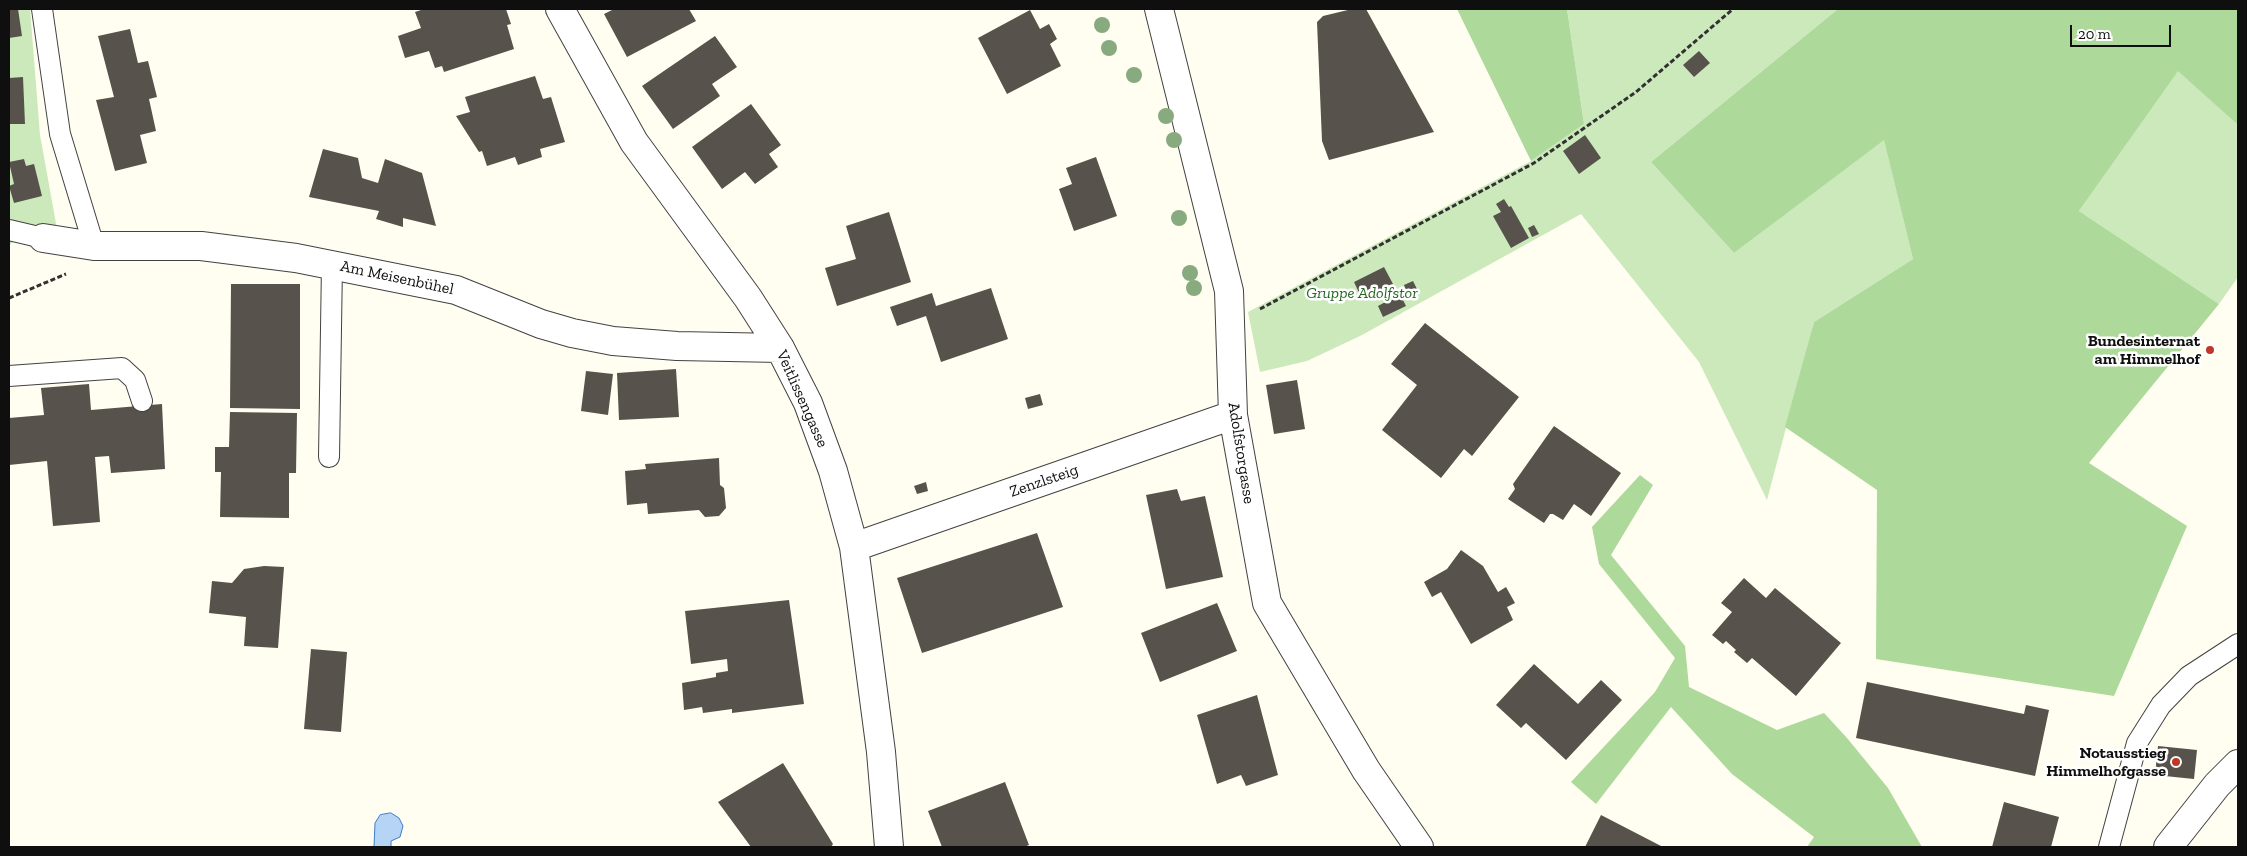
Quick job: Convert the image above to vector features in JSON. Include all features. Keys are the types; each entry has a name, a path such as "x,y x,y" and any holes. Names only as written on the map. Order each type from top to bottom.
{"street":[{"name":"Veitlissengasse","path":"560,9 634,142 748,298 780,348 808,403 833,471 854,547 881,752 889,847"},
{"name":"Adolfstorgasse","path":"1156,13 1228,291 1233,415 1266,604 1366,770 1419,847"},
{"name":"Am Meisenbühel","path":"43,238 94,246 201,246 332,264 456,290 541,324 572,333 613,341 677,346 780,348"},
{"name":"Zenzlsteig","path":"854,547 1233,415"},
{"path":"2168,847 2217,785 2238,764"}],"lane":[{"path":"42,9 60,134 94,246"},
{"name":"Am Meisenbühel","path":"9,230 43,238"},
{"path":"329,458 332,264"},
{"path":"9,376 122,368 136,380 142,401"},
{"path":"2110,847 2137,743 2160,705 2189,676 2238,644"}],"path":[{"path":"1257,311 1534,164 1636,92 1733,9"},
{"path":"9,298 79,268 92,256 94,246"}],"green space":[{"path":"9,9 30,9 40,135 57,229 16,240 9,245"},
{"path":"1457,9 1567,9 1584,124 1531,161"},
{"name":"Gruppe Adolfstor","path":"1567,9 1838,9 1651,162 1734,253 1884,139 1913,259 1814,322 1767,500 1699,362 1581,214 1362,335 1307,361 1260,372 1248,312 1531,161 1584,124"},
{"path":"1838,9 2238,9 2238,125 2178,71 2079,211 2219,304 2089,463 2187,526 2114,696 1876,659 1877,490 1785,427 1814,322 1913,259 1884,140 1734,253 1651,162"},
{"path":"2178,70 2238,125 2238,277 2219,304 2079,211"},
{"path":"1640,475 1653,485 1611,555 1685,646 1689,687 1777,730 1824,713 1888,788 1922,847 1807,847 1814,837 1732,774 1671,707 1596,804 1571,782 1655,692 1675,658 1599,564 1592,527"}],"water":[{"path":"391,813 399,818 403,826 400,837 391,841 391,847 374,847 375,823 380,815"}],"building":[{"path":"9,9 18,9 22,36 9,38"},
{"path":"424,9 506,9 511,24 507,25 514,49 444,72 442,66 435,68 429,51 405,58 398,36 421,28 415,12"},
{"path":"614,9 689,9 696,21 627,57 604,14"},
{"path":"1352,9 1366,9 1434,132 1329,160 1322,141 1317,22 1323,16"},
{"path":"1030,10 1040,29 1049,24 1057,39 1050,44 1061,66 1007,94 978,38"},
{"path":"130,29 138,63 148,61 157,97 149,99 156,131 140,135 147,163 115,171 96,100 114,97 98,36"},
{"path":"715,36 737,67 712,84 720,96 673,129 642,86"},
{"path":"1699,51 1710,63 1694,77 1683,65"},
{"path":"535,76 543,99 551,97 565,142 540,149 542,157 518,165 515,157 487,166 482,151 479,152 456,116 470,112 465,97"},
{"path":"23,77 25,124 9,124 9,78"},
{"path":"751,104 781,145 769,154 778,167 755,184 745,172 722,189 692,147"},
{"path":"1585,135 1601,158 1579,174 1563,151"},
{"path":"323,149 358,158 362,178 378,183 385,159 422,173 436,226 403,218 403,227 376,219 379,211 309,197"},
{"path":"1096,157 1117,216 1074,231 1059,189 1072,184 1066,168"},
{"path":"24,159 26,166 34,164 42,196 14,203 9,186 14,184 9,162"},
{"path":"1504,199 1509,207 1511,206 1529,238 1511,248 1493,216 1501,212 1496,204"},
{"path":"889,212 911,282 837,306 825,268 856,259 846,226"},
{"path":"1534,225 1539,234 1532,237 1528,228"},
{"path":"1384,267 1393,284 1362,299 1354,282"},
{"path":"1413,281 1418,291 1408,295 1404,285"},
{"path":"231,284 300,284 300,409 230,408"},
{"path":"991,288 1008,339 941,362 926,316 897,326 890,307 932,293 936,306"},
{"path":"1400,294 1406,306 1383,317 1378,306"},
{"path":"1425,323 1519,397 1472,456 1464,449 1441,478 1382,430 1417,385 1391,364"},
{"path":"676,369 679,417 619,420 617,373"},
{"path":"586,371 613,374 608,415 581,411"},
{"path":"1297,380 1305,429 1274,434 1266,385"},
{"path":"89,384 91,410 162,404 165,469 111,473 109,456 95,457 100,522 53,526 47,461 9,465 9,418 44,415 41,388"},
{"path":"1040,394 1043,405 1028,409 1025,398"},
{"path":"230,412 297,413 296,473 289,473 289,518 220,517 221,472 215,472 215,447 229,447"},
{"path":"1554,426 1621,473 1591,516 1574,504 1563,520 1550,514 1544,523 1508,499 1515,489 1513,484"},
{"path":"719,458 720,485 724,488 726,508 719,516 705,517 699,510 648,514 647,503 627,505 625,471 646,469 645,464"},
{"path":"926,482 928,491 917,494 914,486"},
{"path":"1177,489 1181,501 1205,496 1223,577 1166,589 1146,495"},
{"path":"1037,533 1063,607 922,653 897,578"},
{"path":"1461,550 1483,566 1498,592 1506,587 1515,603 1507,607 1513,620 1471,644 1441,592 1432,597 1424,582 1447,569"},
{"path":"264,566 284,567 278,648 244,646 246,617 209,613 212,581 232,583 244,569"},
{"path":"1744,578 1766,598 1775,588 1841,643 1796,696 1752,658 1747,663 1734,652 1736,650 1726,641 1723,644 1712,635 1732,612 1721,603"},
{"path":"789,600 804,704 732,713 732,709 703,713 702,707 684,710 682,683 716,677 716,673 728,671 727,659 691,664 685,611"},
{"path":"1217,603 1237,651 1160,682 1141,633"},
{"path":"311,649 347,652 341,732 304,729"},
{"path":"1534,664 1578,704 1601,680 1622,700 1566,760 1526,723 1521,728 1496,705"},
{"path":"1867,682 2024,714 2026,705 2049,710 2035,776 1856,738"},
{"path":"1257,695 1278,775 1246,786 1241,775 1217,784 1197,715"},
{"name":"Notausstieg Himmelhofgasse","path":"2158,746 2197,750 2194,779 2155,775"},
{"path":"783,763 833,844 831,847 751,847 718,802"},
{"path":"1005,782 1029,845 1024,847 942,847 928,811"},
{"path":"2004,802 2059,817 2051,847 1992,847"},
{"path":"1601,815 1663,847 1585,847"}],"place":[{"name":"Bundesinternat am Himmelhof","path":"2210,350"},
{"name":"Notausstieg Himmelhofgasse","path":"2176,762"}]}
